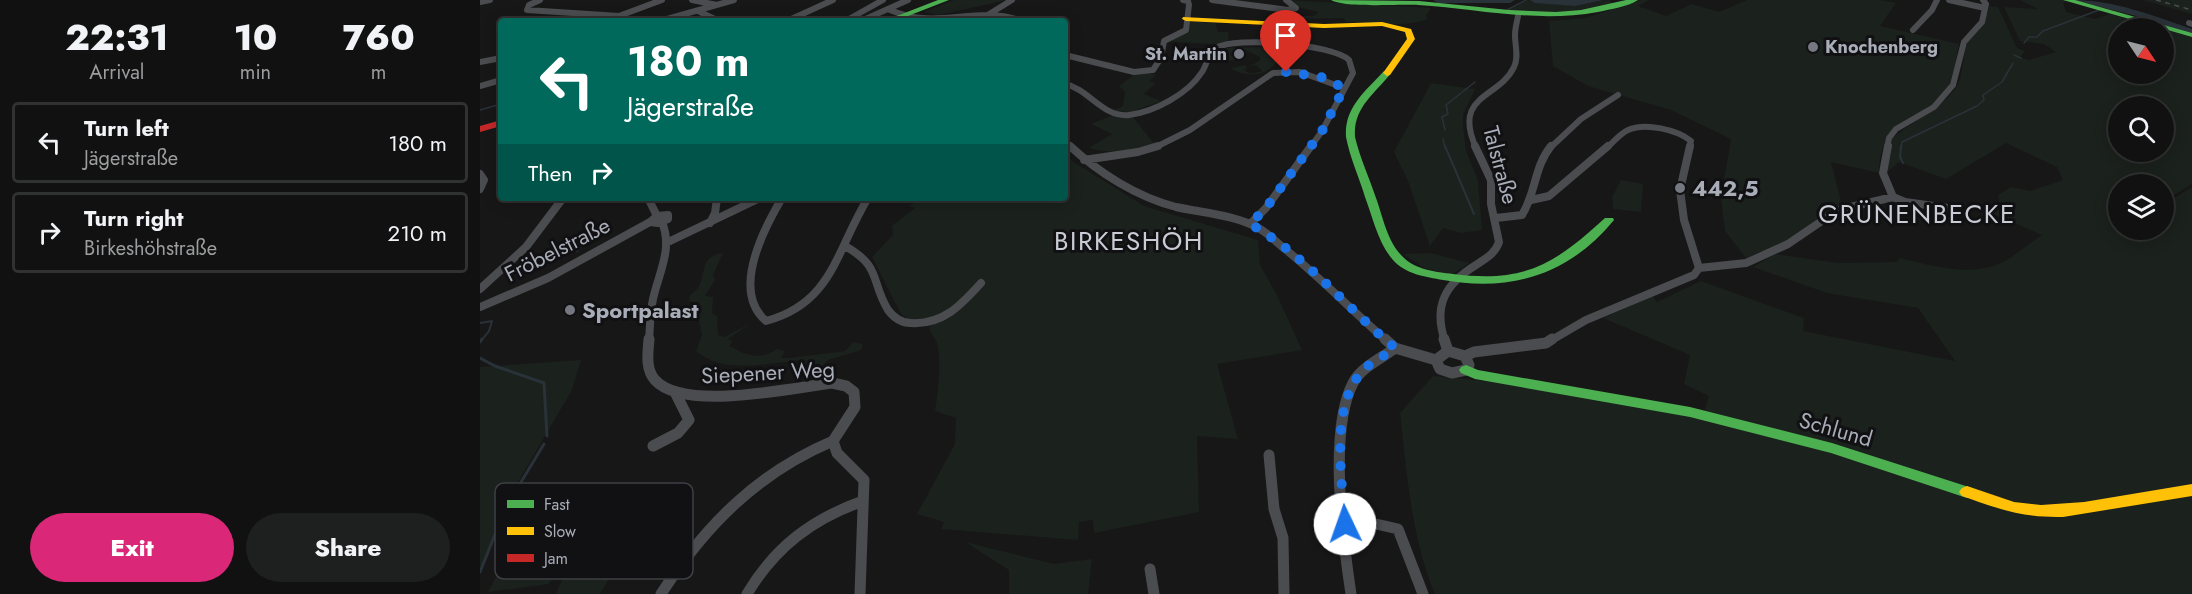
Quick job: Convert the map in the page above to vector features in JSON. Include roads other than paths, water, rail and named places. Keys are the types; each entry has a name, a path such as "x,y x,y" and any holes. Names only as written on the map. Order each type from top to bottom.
{"street":[{"path":"480,2 490,0"},
{"path":"540,0 529,5 527,10 613,16 635,12 662,0"},
{"path":"692,0 719,5"},
{"path":"673,18 700,12 734,0"},
{"path":"794,18 833,0"},
{"path":"851,18 883,0"},
{"path":"906,0 893,5 889,15 932,17 975,7"},
{"path":"904,15 945,0"},
{"path":"984,18 1012,0"},
{"path":"1068,56 1128,71 1153,70 1161,58 1164,41 1184,32 1190,7 1186,0"},
{"path":"1212,0 1288,10 1296,8 1286,0"},
{"path":"1335,0 1392,1 1518,16 1577,17 1597,13 1634,0"},
{"path":"1913,30 1918,22 1929,16 1937,0"},
{"path":"1893,197 1882,173 1889,138 1896,129 1934,106 1953,85 1964,42 1982,22 1984,4 1949,0"},
{"path":"2067,0 2192,35"},
{"path":"986,6 1011,9 1019,18"},
{"path":"700,12 713,18"},
{"name":"Talstraße","path":"1448,351 1438,305 1441,295 1455,279 1497,249 1496,218 1491,207 1491,179 1475,148 1470,119 1473,105 1481,94 1507,76 1515,66 1515,30 1518,16"},
{"path":"1186,18 1324,26 1382,24 1402,28 1411,34 1411,39 1383,78 1355,108 1350,125 1350,134 1393,252 1410,266 1455,279 1502,282 1532,277 1569,259 1609,220"},
{"path":"1068,85 1079,87 1109,113 1128,115 1161,104 1187,88 1201,74 1210,54 1225,44 1318,47 1343,55 1353,67 1322,131 1266,208 1250,224"},
{"path":"480,62 498,59"},
{"path":"1084,160 1107,155 1137,154 1157,147 1209,117 1271,74 1286,72 1321,77 1344,88"},
{"path":"480,86 498,81"},
{"path":"1496,218 1522,214 1531,200 1531,186 1536,169 1547,152 1586,115 1607,105 1618,95"},
{"path":"480,129 498,124"},
{"path":"1531,200 1549,196 1624,131 1648,126 1676,130 1691,141 1680,188 1684,220 1699,268"},
{"path":"1068,145 1084,160 1115,180 1157,200 1250,224 1315,273 1354,313 1395,348 1436,360 1440,369 1445,372 1460,373 1466,369 1469,360 1466,356"},
{"path":"480,174 484,180 480,189"},
{"path":"1436,360 1438,356 1448,351 1466,356 1474,352 1546,343 1586,320 1694,275 1699,268 1746,263 1788,244 1838,210 1893,197 1905,202 1948,208"},
{"path":"480,289 516,261 531,244 561,201"},
{"name":"Siepener Weg","path":"649,201 666,243 664,262 653,299 647,369 661,388 675,392 723,396 821,384 841,384 853,392 858,403 833,441"},
{"path":"710,223 715,213 717,201"},
{"path":"666,243 754,201"},
{"path":"780,201 761,240 751,278 750,301 755,314 766,321 792,314 833,270 867,201"},
{"name":"Fröbelstraße","path":"480,307 548,278 656,220"},
{"path":"843,251 868,262 876,274 886,307 894,320 900,323 925,324 950,316 981,283"},
{"path":"1351,594 1341,430 1346,399 1352,384 1365,368 1395,348"},
{"name":"Schlund","path":"1466,369 1475,374 1690,412 1832,448 2020,509 2051,511 2153,493 2192,490"},
{"name":"Siepener Weg","path":"653,446 678,433 689,420 675,392"},
{"path":"693,545 738,500 802,453 833,441 837,455 859,471 864,480 860,594"},
{"path":"1269,455 1274,509 1283,538 1284,594"},
{"path":"747,594 775,553 795,534 818,518 863,501"},
{"path":"1345,524 1376,524 1398,529 1423,594"},
{"path":"1150,569 1154,594"},
{"path":"660,594 670,579"}],"waterway":[{"path":"1438,0 1510,0"},
{"path":"1505,11 1526,0"},
{"path":"1535,0 1575,3 1598,0"},
{"path":"2078,0 2139,14 2192,32"},
{"name":"GRÜNENBECKE","path":"2024,43 2029,37 2037,37 2043,31 2099,10"},
{"name":"GRÜNENBECKE","path":"2014,55 2021,58"},
{"name":"GRÜNENBECKE","path":"1901,148 1902,142 1977,106 1984,100 1983,95 2002,82 2013,63"},
{"path":"1445,130 1442,117 1448,114 1446,105 1475,82"},
{"path":"480,110 498,105"},
{"path":"1443,139 1445,148"},
{"path":"1445,146 1474,214"},
{"name":"GRÜNENBECKE","path":"1901,146 1900,157 1903,163"},
{"path":"577,251 596,228"},
{"path":"480,323 492,321 489,331 481,341"},
{"path":"480,358 495,366 544,383 547,436"},
{"path":"520,483 544,444"},
{"path":"480,572 495,534"}],"railway":[{"path":"2156,0 2192,10"}],"place":[{"name":"Knochenberg","path":"1813,47"},
{"name":"St. Martin","path":"1239,54"},
{"name":"442,5","path":"1680,188"},
{"name":"Sportpalast","path":"570,310"}],"district":[{"name":"GRÜNENBECKE","path":"1917,214"},
{"name":"BIRKESHÖH","path":"1129,241"}]}
